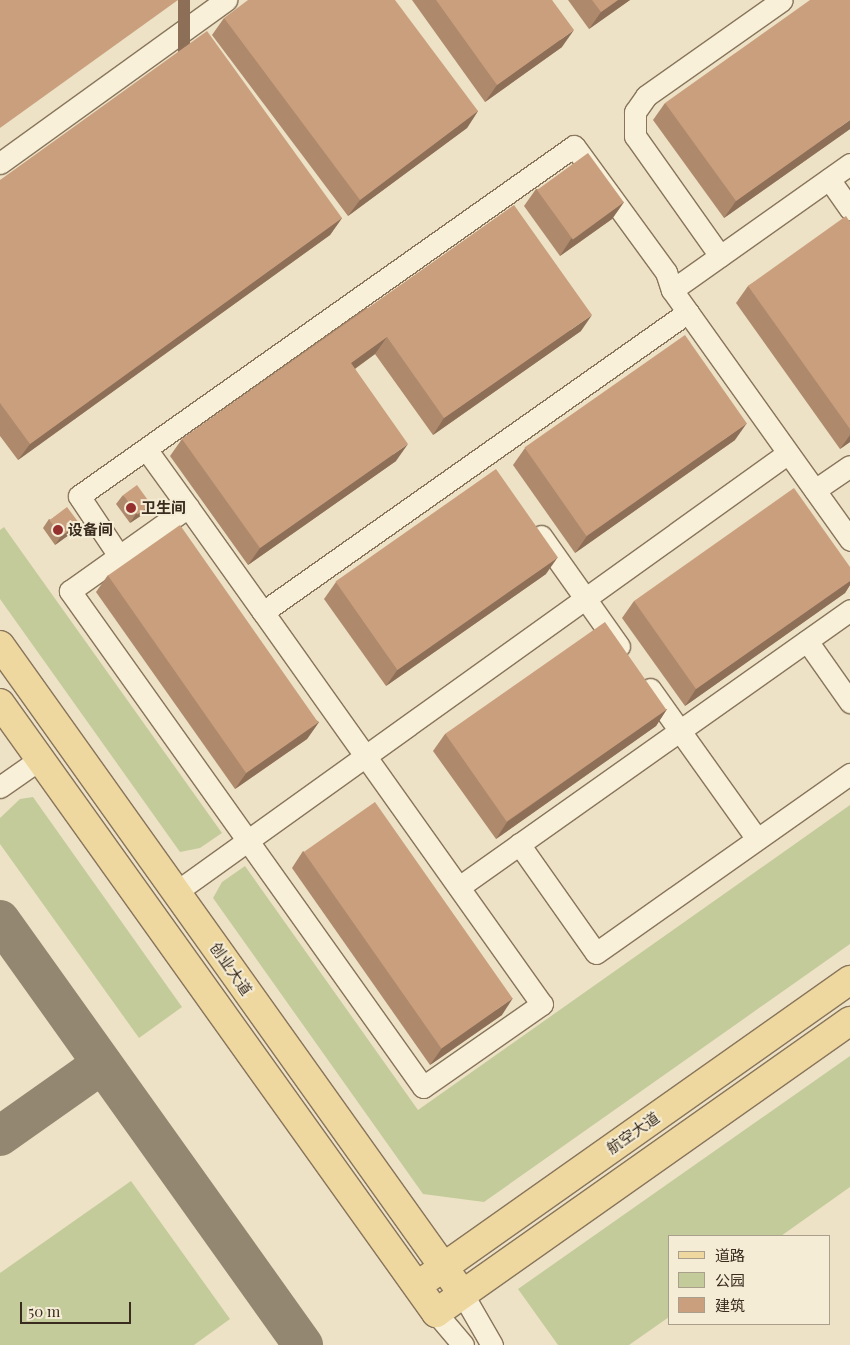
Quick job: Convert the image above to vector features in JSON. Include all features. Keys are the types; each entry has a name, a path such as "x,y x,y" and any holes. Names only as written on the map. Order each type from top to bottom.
{"main road":[{"name":"创业大道","path":"0,645 462,1293"},
{"path":"0,703 436,1313 850,1021"},
{"name":"航空大道","path":"416,1286 850,980"}],"street":[{"path":"0,163 226,0"},
{"path":"720,256 635,136 635,112 646,96 782,0"},
{"path":"119,556 79,496 574,146 666,272 672,290 850,540"},
{"path":"672,290 850,164"},
{"path":"829,179 850,208"},
{"path":"263,612 490,464 688,312"},
{"path":"146,449 188,507 263,612 542,1004 423,1088 70,591 188,507"},
{"path":"176,892 788,453"},
{"path":"815,490 850,466"},
{"path":"529,519 757,839"},
{"path":"459,887 850,610"},
{"path":"807,641 850,702"},
{"path":"0,786 40,759"},
{"path":"519,844 596,953 850,774"},
{"path":"462,1293 492,1345"},
{"path":"436,1313 463,1345"}],"green space":[{"path":"4,527 222,833 200,848 180,852 0,599 0,530"},
{"path":"33,797 182,1007 139,1038 0,844 0,818 20,799"},
{"path":"850,805 850,944 484,1202 423,1194 213,898 222,882 245,866 418,1110"},
{"path":"850,1056 850,1187 782,1235 668,1235 668,1318 629,1345 558,1345 518,1289"},
{"path":"131,1181 230,1319 194,1345 0,1345 0,1273"}],"building":[{"path":"0,0 178,0 0,128"},
{"path":"248,0 395,0 478,111 360,200 224,18"},
{"path":"436,0 552,0 574,30 497,85"},
{"path":"592,0 618,0 601,12"},
{"path":"810,0 850,0 850,120 736,201 665,103"},
{"path":"207,31 342,218 30,444 0,403 0,180"},
{"path":"588,153 624,202 573,239 537,190"},
{"path":"514,205 592,315 444,418 387,337 351,363 408,444 260,548 182,439"},
{"path":"846,216 850,222 850,429 748,286"},
{"path":"685,335 747,423 586,536 524,447"},
{"path":"496,469 558,557 397,670 335,581"},
{"path":"137,485 151,504 137,514 123,495"},
{"path":"794,488 850,567 850,581 696,689 634,601"},
{"path":"67,507 79,523 61,536 49,520"},
{"path":"180,525 318,722 246,773 108,575"},
{"path":"605,622 666,710 507,821 445,734"},
{"path":"375,802 513,999 441,1048 304,852"}],"taxiway":[{"path":"0,920 303,1345"},
{"path":"0,1136 102,1064"}],"place":[{"name":"卫生间","path":"131,508"},
{"name":"设备间","path":"58,530"}]}
